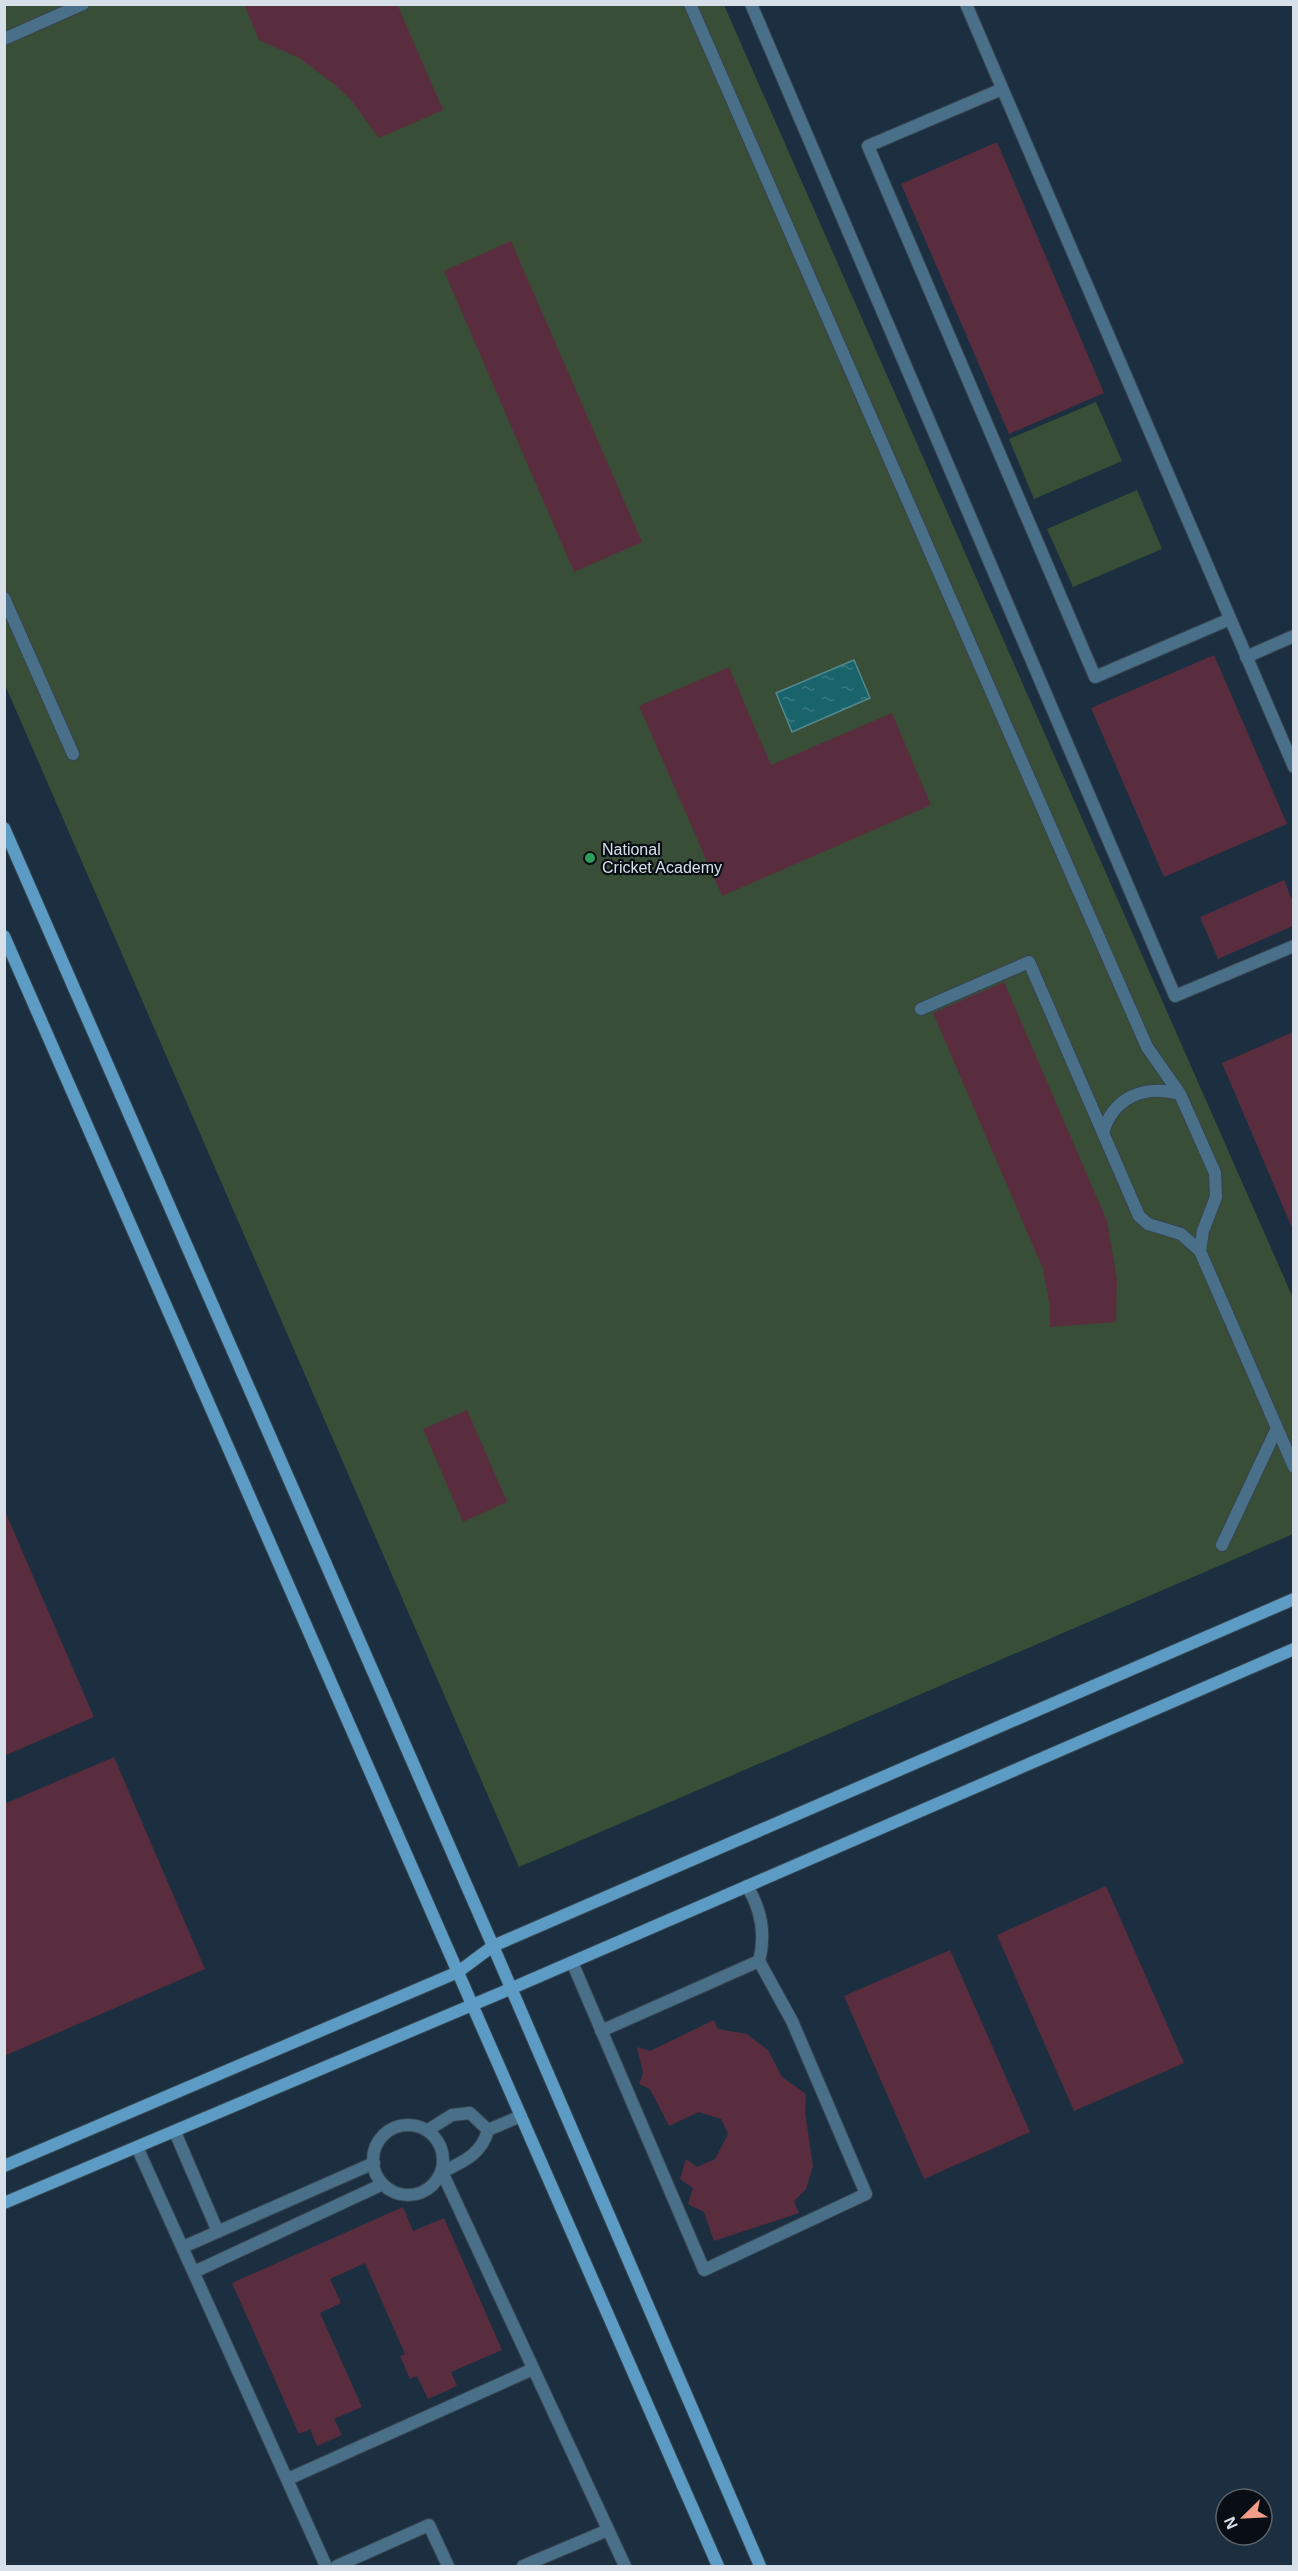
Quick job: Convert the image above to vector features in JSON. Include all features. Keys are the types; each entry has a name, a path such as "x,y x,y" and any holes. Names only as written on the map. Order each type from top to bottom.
{"main road":[{"path":"4,828 493,1946 760,2566"},
{"path":"4,936 718,2566"},
{"path":"4,2166 458,1972 493,1946 1293,1599"},
{"path":"4,2203 510,1989 1293,1649"}],"lane":[{"path":"4,39 83,4"},
{"path":"690,4 1147,1047 1180,1094 1215,1173 1216,1197 1203,1231 1200,1251"},
{"path":"751,4 1175,996 1293,946"},
{"path":"966,4 1293,767"},
{"path":"1002,89 868,146 1081,644 1095,676 1230,619"},
{"path":"4,598 73,754"},
{"path":"1246,657 1293,636"},
{"path":"921,1009 1029,962 1139,1216 1148,1224 1181,1234 1200,1251 1293,1467"},
{"path":"1103,1133 1112,1113 1128,1097 1153,1089 1180,1094"},
{"path":"1222,1545 1277,1428"},
{"path":"572,1962 704,2270 866,2194 792,2020 759,1961 763,1947 759,1905 747,1886"},
{"path":"602,2031 759,1961"},
{"path":"428,2130 452,2115 470,2113 488,2130"},
{"path":"488,2130 521,2116"},
{"path":"406,2125 428,2130 441,2148 442,2172 427,2190 416,2194 393,2191 383,2184 376,2174 374,2152 386,2133 406,2125"},
{"path":"442,2172 469,2159 485,2143 488,2130"},
{"path":"175,2132 218,2232"},
{"path":"137,2147 326,2566"},
{"path":"183,2247 374,2163"},
{"path":"442,2172 625,2566"},
{"path":"194,2272 383,2184"},
{"path":"288,2479 533,2369"},
{"path":"337,2566 429,2525 448,2566"},
{"path":"523,2566 608,2530"}],"shaded area":[{"name":"National Cricket Academy","path":"4,5 724,5 1293,1298 1293,1534 519,1867 5,685"},
{"path":"5,5 1293,5 1293,2566 5,2566"},
{"path":"1096,402 1122,461 1034,499 1009,439"},
{"path":"1137,490 1162,549 1073,587 1047,529"}],"water":[{"path":"854,660 870,698 792,732 776,693"}],"building":[{"path":"244,4 397,4 443,110 379,138 351,100 334,84 299,58 259,40"},
{"path":"997,142 1104,393 1009,434 901,184"},
{"path":"511,241 642,542 574,572 444,271"},
{"path":"1214,655 1287,824 1164,877 1091,708"},
{"path":"729,667 771,765 892,713 931,805 722,896 639,706"},
{"path":"1284,880 1293,902 1293,926 1218,959 1200,917"},
{"path":"1004,982 1107,1221 1117,1280 1116,1322 1050,1327 1050,1307 1043,1269 933,1013"},
{"path":"1293,1032 1293,1230 1222,1063"},
{"path":"467,1410 507,1502 463,1522 423,1429"},
{"path":"4,1509 94,1717 4,1756"},
{"path":"114,1757 205,1969 4,2056 4,1804"},
{"path":"1106,1886 1184,2063 1074,2111 997,1935"},
{"path":"950,1950 1030,2132 924,2179 844,1996"},
{"path":"714,2020 718,2029 747,2034 768,2050 782,2077 806,2094 805,2112 813,2166 806,2189 794,2201 799,2213 714,2241 704,2212 688,2204 693,2188 680,2179 686,2159 697,2167 715,2159 728,2134 721,2119 699,2112 669,2126 650,2089 639,2084 643,2073 637,2047 650,2051"},
{"path":"403,2207 413,2231 444,2218 502,2350 451,2372 457,2386 428,2399 417,2376 410,2379 400,2356 405,2354 365,2263 330,2279 341,2303 320,2313 362,2407 334,2419 342,2435 317,2446 310,2429 299,2434 232,2283"}],"place":[{"name":"National Cricket Academy","path":"590,858"}]}
